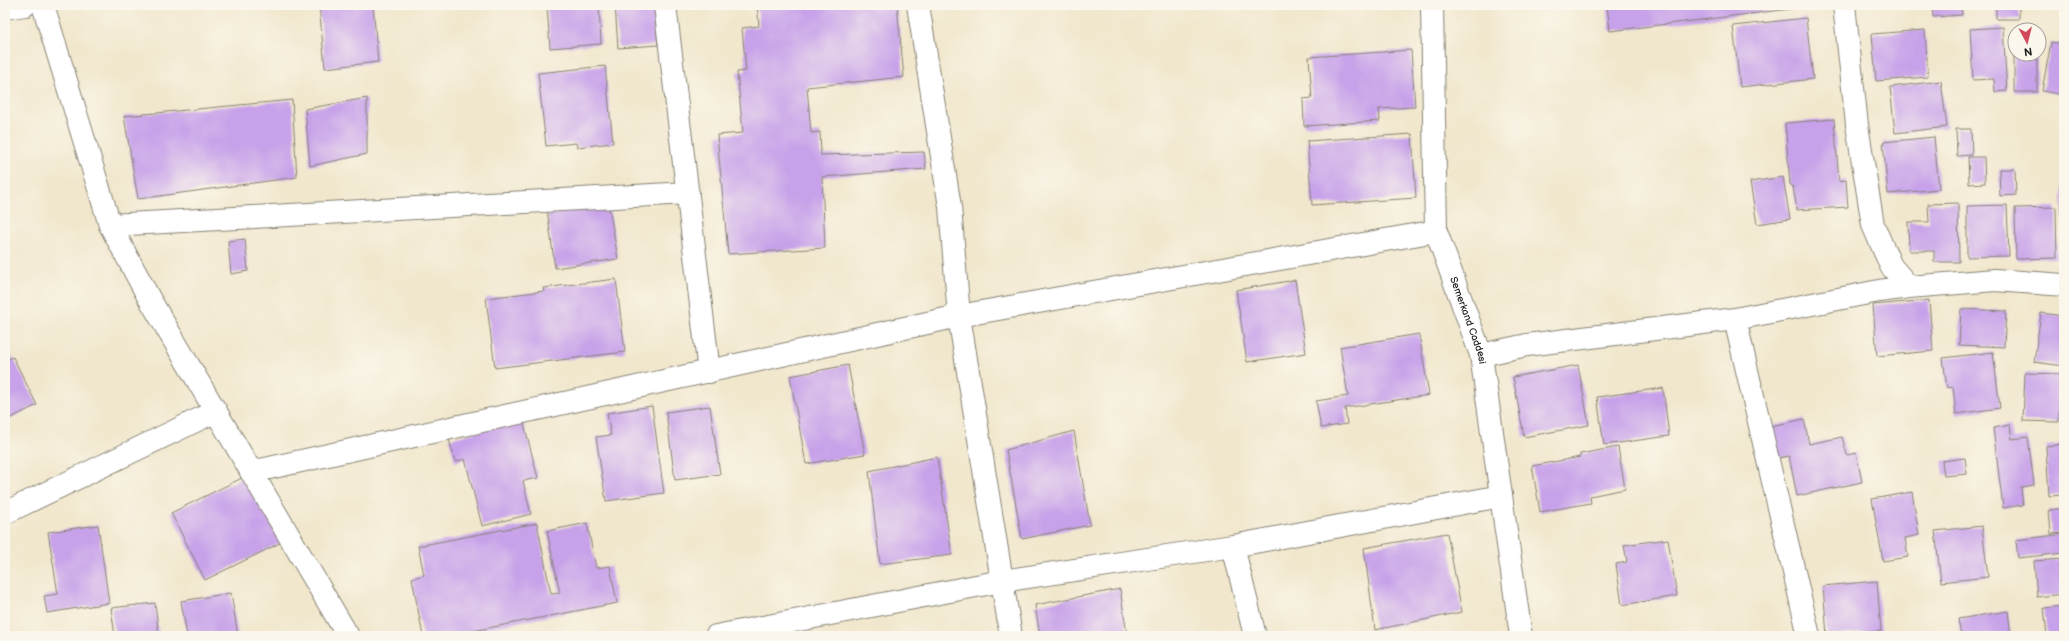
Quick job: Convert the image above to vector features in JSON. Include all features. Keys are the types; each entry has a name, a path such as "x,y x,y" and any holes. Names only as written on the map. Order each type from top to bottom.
{"street":[{"path":"5,8 25,5"},
{"path":"43,5 110,225 150,298 348,636"},
{"path":"665,5 709,372"},
{"path":"918,5 950,206 959,316 1011,636"},
{"name":"Semerkand Caddesi","path":"1432,5 1436,231 1480,356 1521,636"},
{"path":"1844,5 1857,125 1872,225 1891,266 1909,287"},
{"path":"110,225 688,193"},
{"path":"251,472 959,316 1436,231"},
{"path":"1480,356 1527,345 1735,319 1879,291 1909,287 1995,280 2064,285"},
{"path":"1735,319 1809,636"},
{"path":"5,513 216,411"},
{"path":"716,636 1002,581 1233,546 1501,496"},
{"path":"1233,546 1255,636"}],"building":[{"path":"319,5 373,5 378,62 325,68"},
{"path":"547,5 599,5 601,44 550,48"},
{"path":"615,5 654,5 658,45 618,48"},
{"path":"757,5 897,5 904,77 807,87 811,133 820,132 821,155 924,152 926,169 822,177 825,248 728,254 717,135 743,133 737,72 746,71 742,28 759,26"},
{"path":"1607,5 1814,5 1815,6 1610,31"},
{"path":"1932,5 1961,5 1962,15 1933,17"},
{"path":"1996,5 2019,5 2019,19 1996,19"},
{"path":"1806,18 1813,79 1740,87 1733,26"},
{"path":"2003,27 2007,91 1995,92 1994,79 1973,80 1970,29"},
{"path":"1925,30 1928,77 1876,81 1872,34"},
{"path":"2051,42 2064,44 2064,95 2042,91"},
{"path":"1411,50 1415,107 1379,109 1380,121 1304,126 1303,99 1312,98 1309,57"},
{"path":"2014,62 2037,62 2037,92 2014,92"},
{"path":"605,66 613,143 577,147 576,143 546,146 538,73"},
{"path":"1941,81 1947,127 1895,133 1890,87"},
{"path":"367,98 367,154 310,166 305,109"},
{"path":"292,100 297,177 138,199 124,116"},
{"path":"1834,119 1839,181 1846,180 1848,207 1797,210 1793,187 1790,184 1785,123"},
{"path":"1956,129 1971,129 1972,155 1957,156"},
{"path":"1412,134 1416,198 1312,205 1307,141"},
{"path":"1934,137 1939,189 1888,194 1883,142"},
{"path":"1968,157 1984,157 1985,183 1969,184"},
{"path":"2061,162 2064,162 2064,218 2063,218"},
{"path":"1999,169 2015,169 2016,195 2000,196"},
{"path":"1783,177 1790,219 1757,224 1750,182"},
{"path":"1958,203 1959,262 1934,262 1934,251 1909,251 1908,222 1929,222 1928,204"},
{"path":"2007,205 2009,256 1967,257 1967,206"},
{"path":"609,207 618,259 555,268 547,209"},
{"path":"2056,207 2057,258 2016,259 2015,208"},
{"path":"245,239 248,271 231,274 228,241"},
{"path":"616,279 625,352 495,368 486,298 544,291 543,288"},
{"path":"1295,280 1306,353 1247,362 1236,290"},
{"path":"1929,300 1933,351 1877,356 1873,305"},
{"path":"1961,309 2006,311 2004,347 1959,345"},
{"path":"2041,313 2064,316 2064,366 2034,362"},
{"path":"1419,334 1429,395 1345,408 1347,424 1321,428 1316,401 1348,396 1340,347"},
{"path":"1993,352 2000,408 1956,414 1953,387 1947,388 1943,358"},
{"path":"13,357 37,405 5,421 5,361"},
{"path":"848,365 865,454 806,464 790,376"},
{"path":"1578,365 1589,425 1524,437 1513,377"},
{"path":"2025,373 2060,374 2059,422 2023,421"},
{"path":"1663,388 1669,436 1604,445 1597,397"},
{"path":"652,406 664,493 606,501 596,437 611,435 607,413"},
{"path":"710,406 720,474 675,480 666,412"},
{"path":"1804,419 1809,444 1842,437 1847,455 1856,453 1862,482 1797,496 1789,456 1778,458 1771,426"},
{"path":"523,420 538,478 523,481 531,514 482,526 465,459 455,462 449,439"},
{"path":"2010,425 2012,439 2028,437 2034,485 2021,487 2023,505 2003,508 1993,428"},
{"path":"1074,431 1090,525 1022,539 1006,450"},
{"path":"2064,444 2064,495 2049,496 2046,446"},
{"path":"1618,447 1625,489 1590,496 1591,503 1540,512 1532,466 1580,457 1580,454"},
{"path":"937,457 952,555 880,564 869,471"},
{"path":"1965,458 1967,474 1944,476 1942,461"},
{"path":"250,474 284,541 205,580 171,513"},
{"path":"1912,492 1919,535 1905,538 1908,557 1883,561 1872,499"},
{"path":"2064,508 2064,533 2051,534 2049,510"},
{"path":"537,523 551,594 560,593 547,531 587,523 596,568 610,566 617,603 447,636 423,636 412,578 424,575 418,546"},
{"path":"98,525 109,603 47,613 44,596 58,594 48,532"},
{"path":"1982,526 1988,577 1941,582 1935,531"},
{"path":"1447,533 1462,612 1375,630 1364,548"},
{"path":"2064,534 2064,553 2018,558 2016,540"},
{"path":"1668,539 1677,596 1622,605 1616,564 1627,562 1624,545"},
{"path":"2064,559 2064,594 2037,597 2034,561"},
{"path":"1877,581 1881,631 1827,636 1823,586"},
{"path":"1120,589 1127,634 1111,636 1040,636 1035,605"},
{"path":"231,593 238,636 187,636 181,601"},
{"path":"155,603 159,636 115,636 111,608"},
{"path":"2064,606 2064,636 2047,636 2044,608"},
{"path":"2008,611 2011,636 1961,636 1958,619"}]}
